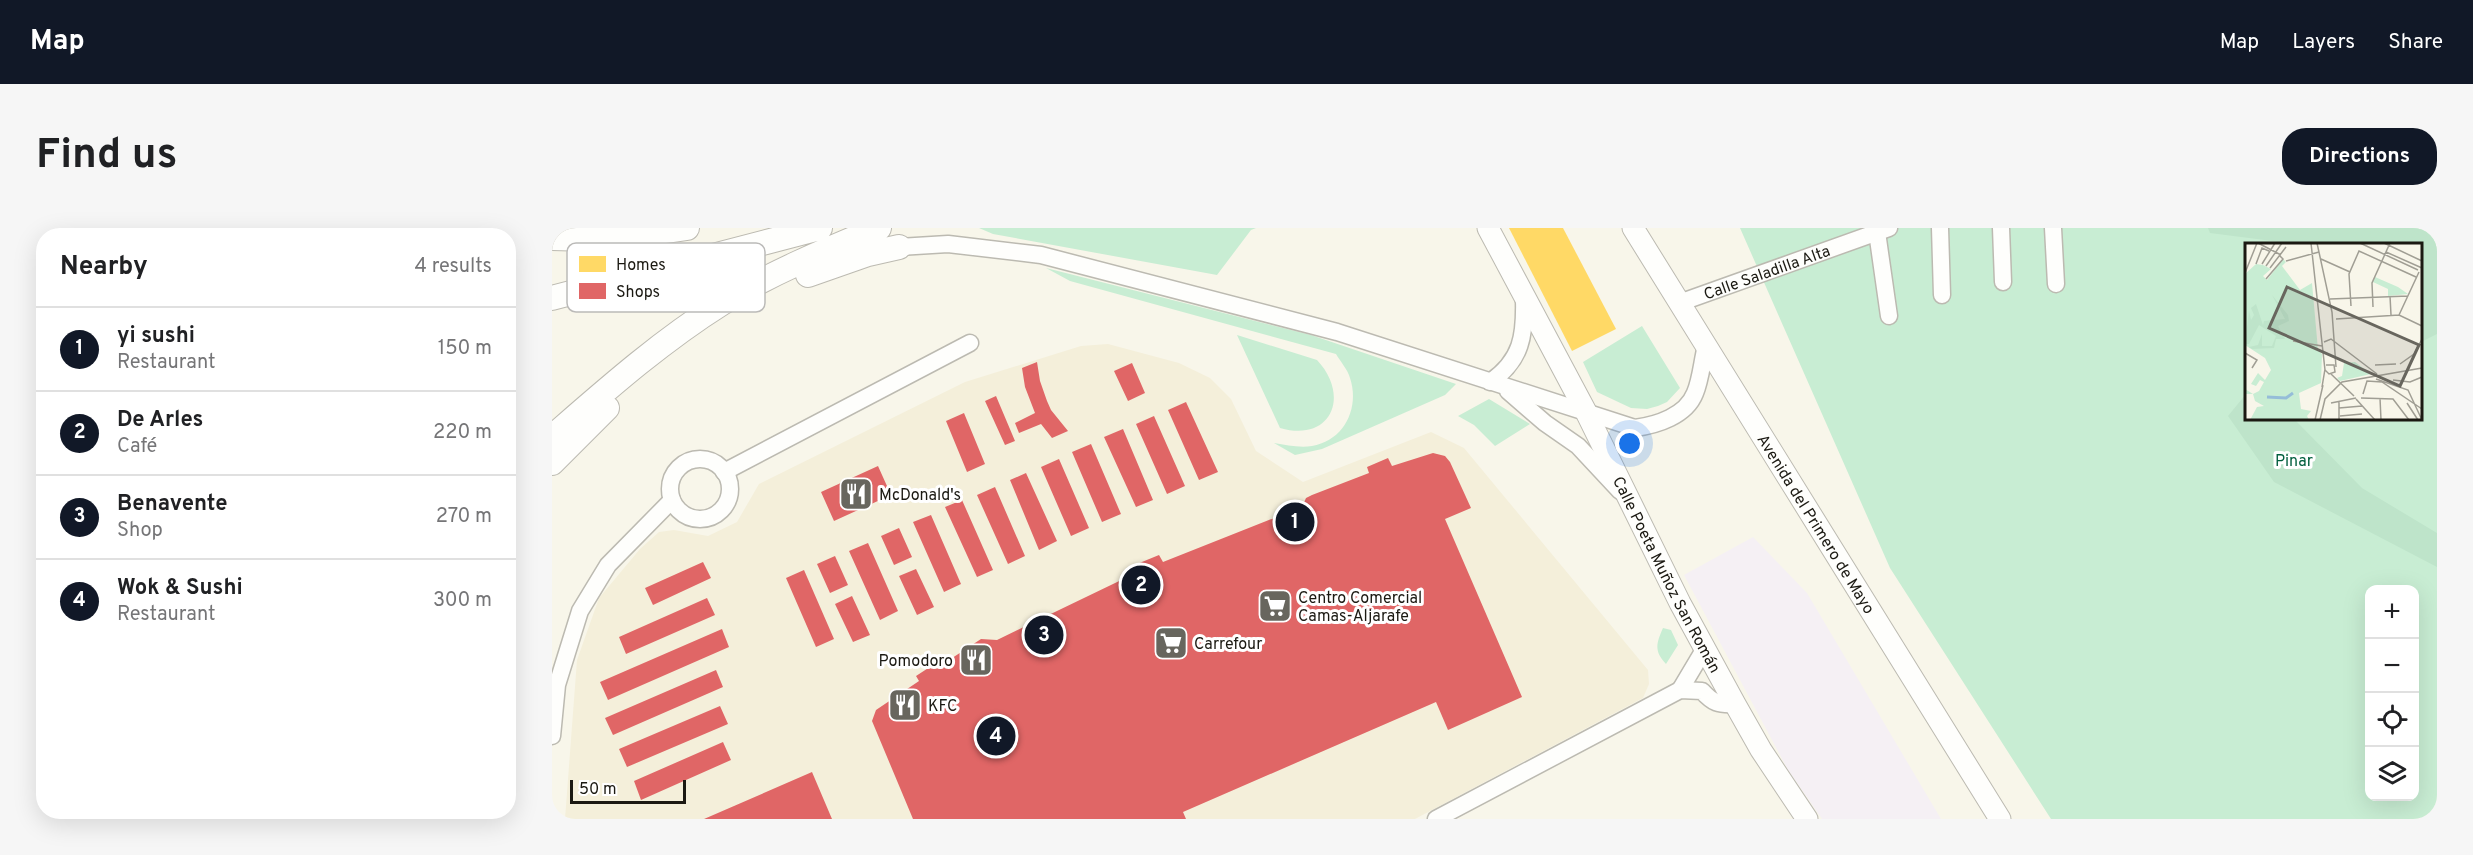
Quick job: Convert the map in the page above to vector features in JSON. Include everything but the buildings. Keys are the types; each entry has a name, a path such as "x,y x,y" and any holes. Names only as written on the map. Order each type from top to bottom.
{"highway":[{"path":"552,238 584,240 687,228"},
{"path":"762,243 819,228"},
{"path":"765,279 879,228"},
{"path":"765,295 793,282 868,254 899,247"},
{"path":"765,298 793,282"},
{"path":"552,298 567,294"},
{"path":"552,424 653,341 706,312"},
{"path":"552,437 660,345 709,312"},
{"path":"601,394 693,332 729,312"},
{"path":"552,463 623,393 721,322 739,312"}],"main road":[{"name":"Calle Poeta Muñoz San Román","path":"1488,228 1585,410 1735,704 1761,750 1807,819"},
{"name":"Avenida del Primero de Mayo","path":"1633,228 2000,819"}],"street":[{"path":"1940,228 1942,295"},
{"path":"2001,228 2003,282"},
{"path":"2053,228 2056,285"},
{"path":"1883,230 1889,316"},
{"name":"Calle Saladilla Alta","path":"1679,303 1883,230"},
{"path":"899,247 948,244 1041,255 1337,332 1496,384 1585,410 1635,428 1653,425 1685,408 1695,393 1706,346"},
{"path":"1496,384 1518,349 1525,322 1524,299"},
{"path":"724,472 970,343"},
{"path":"1496,384 1578,447 1631,502"},
{"path":"700,460 710,461 724,472 730,490 728,499 717,514 700,519 691,518 677,508 672,500 671,481 682,466 700,460"},
{"path":"552,736 557,684 580,612 608,564 672,500"},
{"path":"1680,690 1705,648"},
{"path":"1436,819 1680,690 1702,691 1712,702 1719,705 1735,704"}],"shaded area":[{"path":"1108,344 1179,363 1210,378 1231,399 1256,451 1303,482 1431,432 1464,448 1648,670 1649,684 1643,698 1415,819 565,819 577,660 599,598 640,549 659,532 674,530 708,536 737,522 759,484 965,382 1081,346"},
{"path":"1753,537 1807,593 1941,819 1822,819 1788,770 1684,575"}],"green space":[{"path":"979,228 1256,228 1251,230 1217,275 993,234"},
{"path":"1740,228 2437,228 2437,819 2051,819 1890,568"},
{"path":"2208,228 2437,228 2437,334 2422,342 2422,243 2288,243 2210,233"},
{"path":"1046,268 1311,335 1456,384 1445,395 1322,449 1295,455 1274,443 1302,447 1323,443 1341,430 1347,421 1353,401 1353,389 1346,369 1336,354 1070,281"},
{"path":"1642,326 1680,388 1667,402 1647,409 1631,408 1597,392 1583,362"},
{"path":"1237,335 1317,360 1333,388 1334,401 1323,423 1312,429 1298,431 1280,428"},
{"name":"Pinar","path":"2245,395 2245,420 2298,420 2296,421 2362,488 2437,533 2437,567 2274,482 2228,416"},
{"path":"1489,399 1530,424 1495,446 1474,425 1458,416"},
{"path":"1663,628 1671,630 1678,645 1666,664 1659,655 1657,647"}],"place":[{"name":"McDonald's","path":"856,494"},
{"name":"yi sushi","path":"1295,522"},
{"name":"De Arles","path":"1141,585"},
{"name":"Centro Comercial Camas-Aljarafe","path":"1275,606"},
{"name":"Benavente","path":"1044,635"},
{"name":"Carrefour","path":"1171,643"},
{"name":"Pomodoro","path":"976,660"},
{"name":"KFC","path":"905,705"},
{"name":"Wok & Sushi","path":"996,736"}]}
